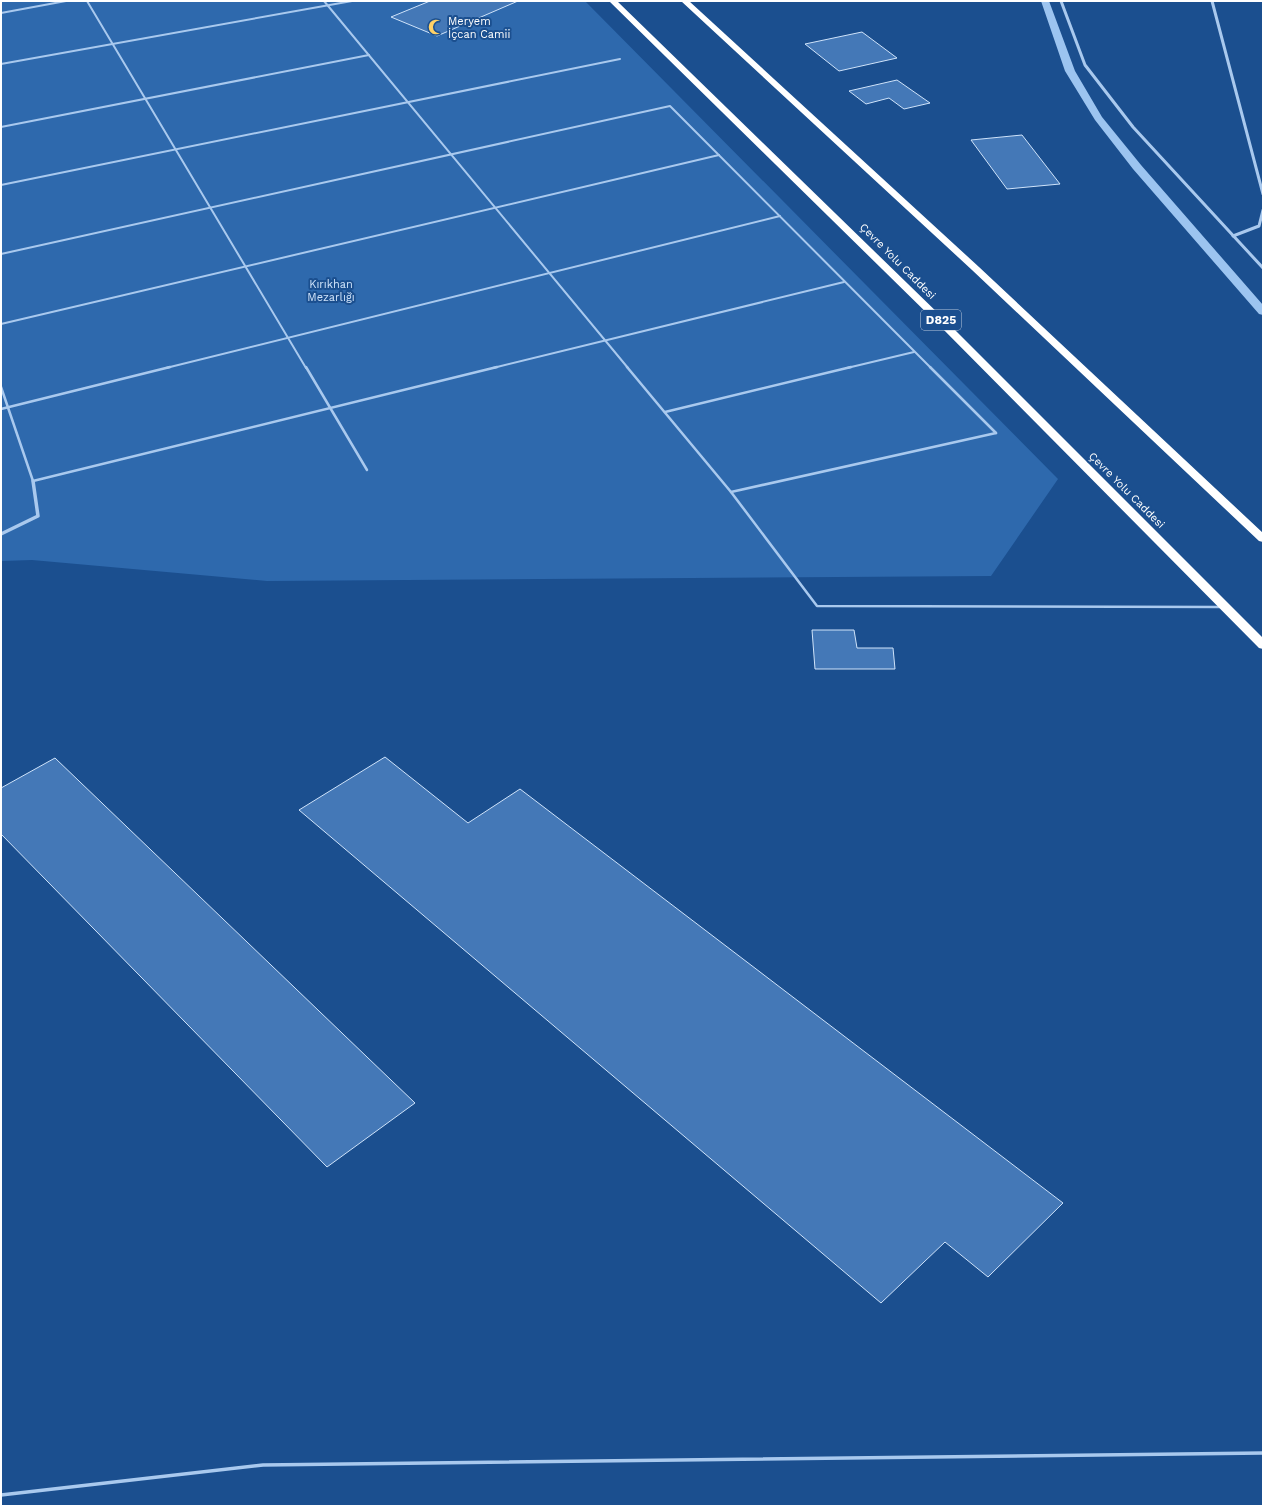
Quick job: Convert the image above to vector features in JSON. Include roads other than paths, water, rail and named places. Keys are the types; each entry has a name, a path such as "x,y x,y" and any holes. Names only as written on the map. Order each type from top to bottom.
{"highway":[{"name":"Çevre Yolu Caddesi","path":"613,1 787,168 1023,402 1263,645"},
{"path":"685,1 854,154 1263,539"}],"street":[{"path":"1061,1 1085,65 1133,127 1263,268"},
{"path":"1212,1 1263,194"},
{"path":"1233,236 1259,226 1263,210"},
{"path":"1,534 38,516 33,481"}],"lane":[{"path":"1,13 66,1"},
{"path":"87,1 367,470"},
{"path":"324,1 731,492 817,606 1226,607"},
{"path":"1,64 352,1"},
{"path":"1,127 368,55"},
{"path":"1,185 620,59"},
{"path":"1,254 670,106 996,433 731,492"},
{"path":"1,324 719,155"},
{"path":"1,409 780,216"},
{"path":"1,387 33,481 844,282"},
{"path":"665,412 914,352"},
{"path":"1,1495 263,1465 1263,1453"}],"waterway":[{"path":"1045,1 1070,71 1098,118 1137,167 1263,312"}],"place":[{"name":"Meryem İçcan Camii","path":"436,27"}],"park label":[{"name":"Kırıkhan Mezarlığı","path":"331,290"}]}
